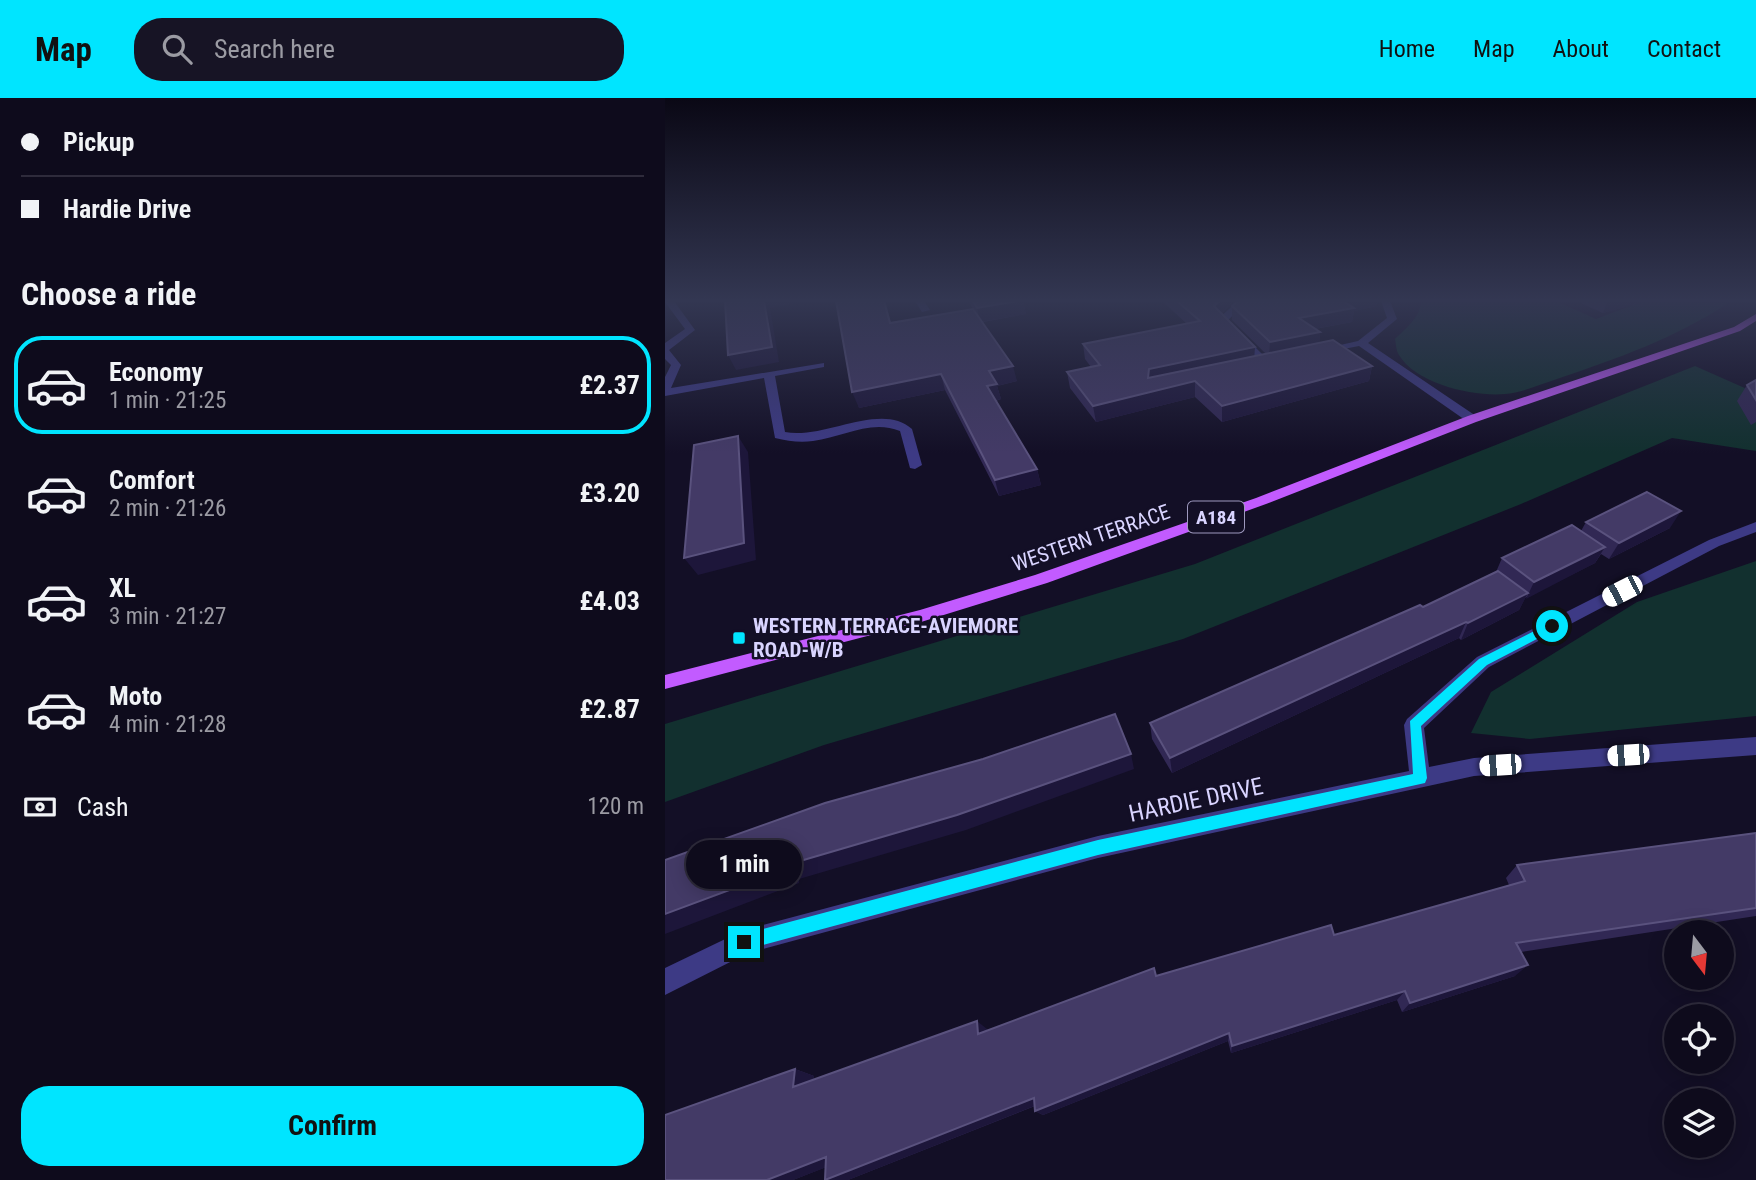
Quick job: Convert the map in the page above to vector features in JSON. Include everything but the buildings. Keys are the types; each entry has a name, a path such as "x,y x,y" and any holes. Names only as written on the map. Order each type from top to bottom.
{"main road":[{"name":"WESTERN TERRACE","path":"665,682 921,615 1041,579 1261,501 1472,419 1675,351"}],"street":[{"path":"665,391 675,365 666,351"},
{"path":"1253,351 1266,364"},
{"path":"1307,355 1323,351"},
{"path":"1373,351 1472,419"},
{"path":"1254,367 1280,361"},
{"path":"665,391 820,365"},
{"path":"769,374 779,435 801,439 874,423 895,422 907,429 915,465"},
{"path":"1420,778 1415,724 1483,662 1714,543 1756,527"},
{"name":"HARDIE DRIVE","path":"665,982 744,942 1098,848 1420,778 1474,767 1756,746"}],"green space":[{"path":"1398,351 1632,351 1525,390 1492,394 1462,391 1432,381 1418,374"},
{"path":"1695,366 1756,393 1756,451 1672,438 1521,504 1183,639 824,745 665,802 665,724 1195,564"},
{"path":"1756,561 1756,716 1530,739 1471,733 1491,692 1637,602"}],"place":[{"name":"WESTERN TERRACE-AVIEMORE ROAD-W/B","path":"739,638"}],"route":[{"path":"744,942 1098,848 1420,778 1415,724 1483,662 1552,626"}]}
